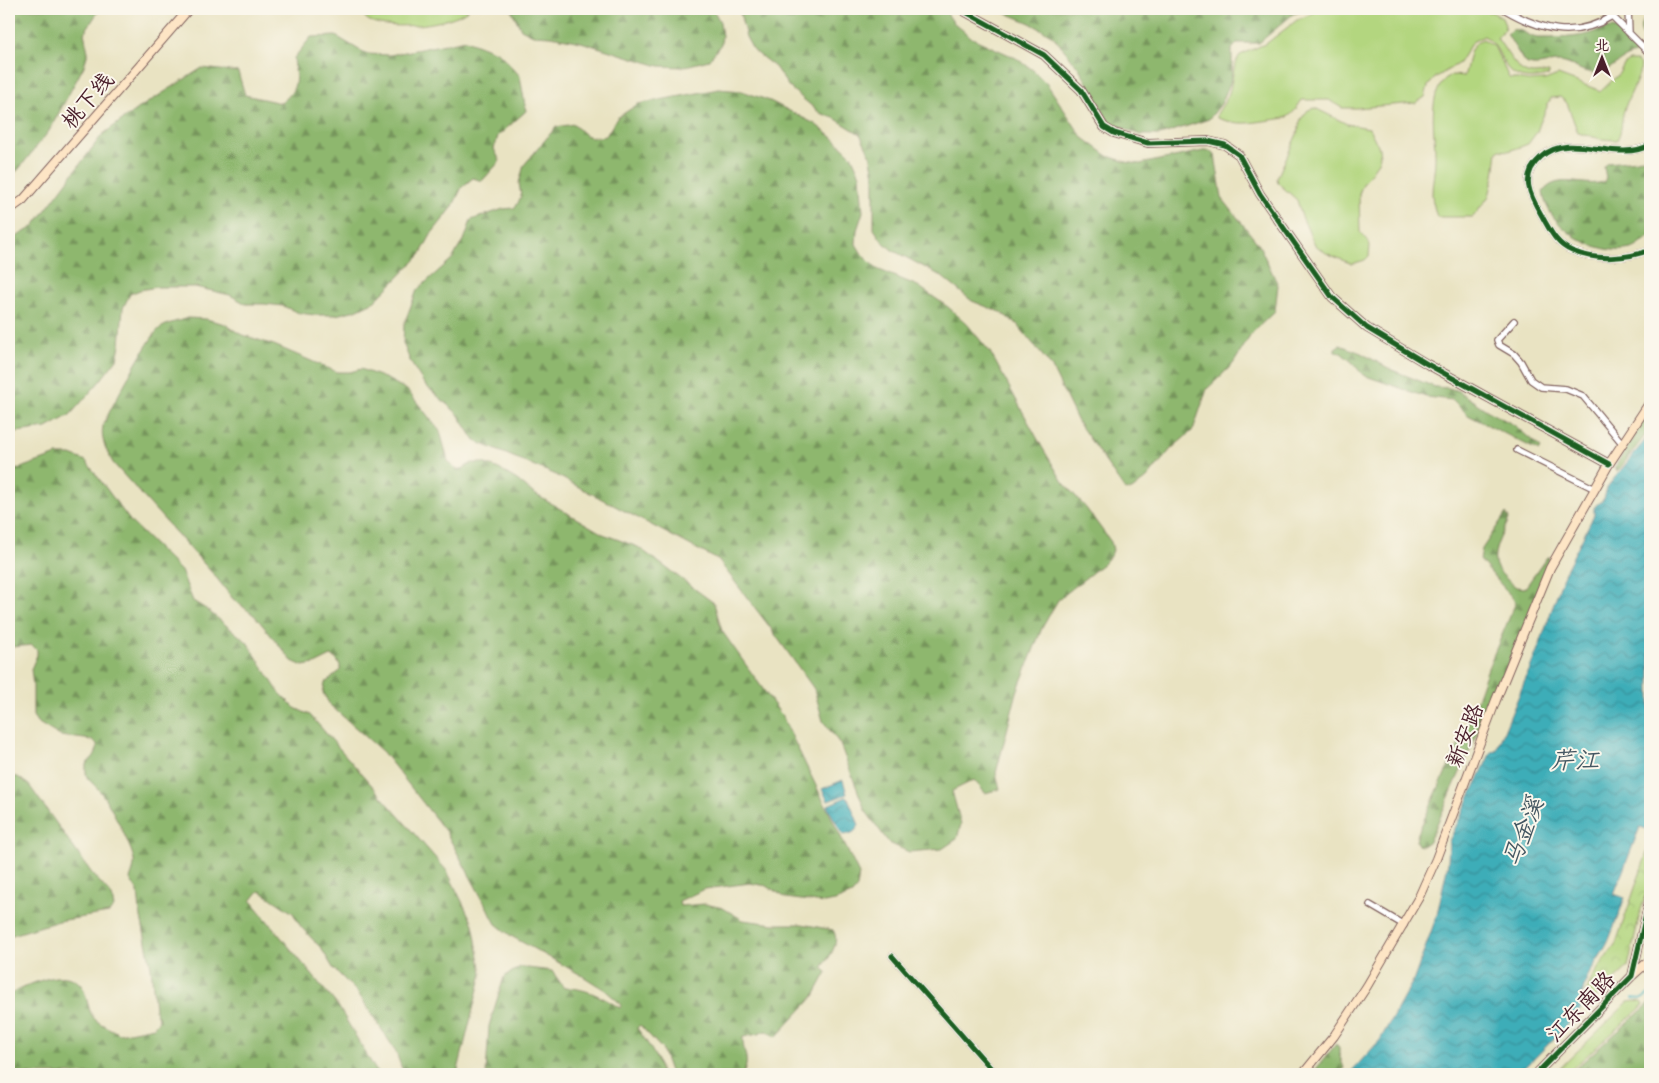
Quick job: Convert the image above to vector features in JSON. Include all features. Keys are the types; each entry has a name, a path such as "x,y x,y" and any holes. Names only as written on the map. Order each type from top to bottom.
{"main road":[{"name":"桃下线","path":"9,210 23,200 189,9"},
{"path":"962,9 1044,55 1081,90 1104,127 1114,133 1148,143 1208,141 1224,145 1239,155 1260,194 1332,297 1367,328 1427,364 1609,464"},
{"name":"新安路","path":"1303,1074 1338,1029 1367,986 1419,897 1436,859 1496,700 1550,568 1609,464 1650,402"},
{"name":"江东南路","path":"1536,1074 1632,976 1650,897"},
{"path":"1632,976 1650,960"}],"street":[{"path":"1504,9 1519,18 1544,28 1564,30 1588,27 1601,23 1612,16"},
{"path":"1606,9 1650,54"},
{"path":"1628,9 1629,33"},
{"path":"1650,145 1642,150 1621,152 1562,146 1551,150 1535,162 1530,170 1528,183 1530,196 1555,239 1573,252 1603,258 1636,255 1650,250"},
{"path":"1514,321 1497,340 1499,345 1514,354 1531,380 1541,387 1566,390 1583,396 1622,444"},
{"path":"1517,450 1594,489"},
{"path":"1370,905 1404,925"},
{"path":"892,956 996,1074"}],"green space":[{"path":"9,9 100,9 84,33 88,52 84,66 49,131 18,170 9,177"},
{"path":"359,9 469,9 449,19 421,25 392,26 370,21"},
{"path":"513,9 713,9 720,22 721,44 709,60 682,67 659,66 581,42 551,36 533,35 521,29 512,11"},
{"path":"739,9 944,9 953,22 972,38 1016,58 1033,70 1047,84 1082,137 1108,156 1140,164 1208,150 1215,155 1222,198 1259,245 1278,285 1275,311 1252,333 1233,364 1207,389 1193,430 1171,449 1147,478 1132,490 1125,490 1078,422 1051,366 1017,324 1000,312 972,301 941,276 892,250 882,241 874,229 874,175 870,154 860,134 834,118 820,113 789,87 775,67 753,50 746,37"},
{"path":"996,9 1310,9 1293,14 1259,43 1237,43 1232,49 1230,83 1221,104 1209,119 1160,135 1140,135 1109,122 1079,68 1053,36 1030,23"},
{"path":"1318,9 1456,9 1492,12 1502,18 1505,25 1504,30 1497,38 1517,66 1531,74 1549,72 1549,75 1540,78 1525,78 1510,71 1495,47 1484,36 1472,42 1459,63 1435,78 1428,86 1425,97 1416,103 1342,108 1329,100 1302,100 1292,114 1281,119 1244,123 1217,118 1217,114 1229,93 1234,69 1240,55 1267,43 1297,20"},
{"path":"1644,20 1650,20 1650,46 1643,37 1641,30"},
{"path":"1611,28 1616,29 1637,53 1625,58 1605,71 1596,73 1584,71 1561,62 1537,65 1528,64 1524,62 1507,34 1518,30 1539,38 1562,38 1585,35"},
{"path":"336,36 366,54 390,55 466,40 499,53 520,76 526,111 498,136 494,149 500,161 482,181 473,178 462,187 452,208 432,233 420,255 375,301 356,310 336,315 299,313 283,306 246,304 230,295 195,287 157,287 130,294 123,308 117,359 100,381 70,415 47,428 9,433 9,241 33,227 102,135 133,112 202,68 238,72 245,95 281,103 294,88 294,58 311,37"},
{"path":"1483,39 1494,46 1509,78 1528,81 1545,80 1558,75 1601,91 1618,75 1629,61 1637,61 1641,66 1623,114 1621,130 1617,140 1601,139 1578,133 1567,103 1560,97 1551,98 1537,132 1528,144 1509,151 1500,150 1497,152 1489,196 1473,217 1437,217 1432,194 1435,159 1433,113 1435,101 1443,82 1452,75 1464,76 1474,45"},
{"path":"719,89 742,91 770,101 815,124 851,155 860,175 863,212 857,230 856,244 862,254 877,269 918,286 948,307 967,324 990,352 1063,482 1086,508 1111,542 1113,550 1111,555 1104,563 1058,600 1042,628 1017,692 996,773 1000,789 985,793 974,780 952,791 961,824 957,839 942,849 909,852 889,843 865,810 840,744 823,721 814,689 769,626 718,560 554,474 475,441 458,414 425,385 411,363 403,343 404,324 417,290 453,258 467,233 471,220 503,209 514,208 521,196 519,183 524,165 556,127 574,124 581,132 588,136 606,136 617,118 638,104"},
{"path":"1315,108 1347,124 1369,128 1379,148 1380,156 1377,164 1363,184 1359,194 1360,232 1367,239 1370,246 1369,256 1365,260 1352,264 1326,253 1314,244 1297,200 1278,183 1277,178 1297,134 1301,119 1308,110"},
{"path":"1650,155 1650,236 1641,244 1631,249 1603,249 1589,244 1564,228 1554,217 1547,205 1543,192 1549,186 1563,182 1604,182 1606,178 1604,167 1608,163 1637,160"},
{"path":"188,318 206,319 225,324 240,334 274,345 337,372 350,372 361,369 387,379 407,390 440,431 448,461 455,469 462,469 472,463 483,463 499,469 533,493 603,534 638,547 714,603 722,631 782,716 859,874 857,888 852,894 824,903 786,898 767,886 750,883 705,889 679,901 680,906 705,904 723,908 743,920 774,924 802,924 833,930 835,935 835,945 822,968 827,972 814,996 776,1037 766,1031 743,1037 746,1064 743,1074 671,1074 662,1049 640,1025 637,1028 655,1055 661,1074 486,1074 489,1026 504,977 520,967 552,971 564,988 579,989 593,994 620,1008 622,1005 605,990 511,936 496,924 446,832 383,752 330,705 323,693 325,683 340,671 340,665 335,658 331,656 315,664 303,666 292,661 255,616 233,599 215,576 113,463 102,436 103,426 112,407 154,334 166,325"},
{"path":"1340,345 1361,353 1392,370 1435,387 1458,391 1488,411 1514,425 1541,448 1539,451 1468,415 1453,400 1426,397 1363,375 1352,362 1341,353 1335,352 1335,348"},
{"path":"1650,409 1650,429 1617,472 1615,467"},
{"path":"57,455 71,455 86,461 131,522 181,571 193,601 247,642 278,691 295,708 310,715 447,871 473,924 482,973 457,1074 404,1074 395,1050 358,993 333,968 321,948 301,927 293,913 260,891 251,901 338,1006 378,1074 9,1074 9,995 45,979 65,977 74,979 83,988 89,1009 95,1020 119,1034 154,1027 159,1020 155,1010 151,967 138,892 130,879 134,860 108,803 86,774 86,764 95,755 97,744 93,740 60,736 37,722 33,716 31,669 37,655 37,650 32,645 13,647 9,644 9,472"},
{"path":"1506,513 1509,519 1498,543 1495,556 1497,568 1501,573 1516,587 1525,588 1547,557 1549,557 1549,561 1525,626 1433,833 1428,842 1422,846 1418,845 1416,841 1418,833 1470,719 1488,668 1516,602 1480,560 1482,549"},
{"path":"9,776 18,777 29,785 91,872 112,896 114,907 109,913 59,921 9,936"},
{"path":"1650,844 1650,881 1640,913 1628,967 1588,1004 1585,1003 1586,992 1593,976 1616,943"},
{"path":"1628,1002 1642,1002 1644,1005 1566,1074 1554,1074"},
{"path":"1650,1003 1650,1074 1569,1074"},
{"path":"1336,1044 1339,1047 1339,1054 1344,1068 1339,1074 1312,1074"}],"water":[{"path":"1650,434 1650,830 1640,827 1614,894 1625,898 1608,942 1586,980 1582,996 1583,1006 1572,1020 1519,1074 1349,1074 1380,1040 1414,979 1437,915 1448,863 1449,841 1491,752 1496,751 1540,644 1564,574 1594,515 1594,508 1603,500 1608,486"},
{"path":"843,780 847,794 828,801 822,789"},
{"path":"846,797 859,825 852,833 843,835 828,805"}],"waterway":[{"path":"1633,998 1642,999 1650,993"}],"cycle path":[{"path":"962,9 1044,55 1081,90 1104,127 1114,133 1148,143 1208,141 1225,145 1239,155 1260,194 1332,297 1367,328 1427,364 1609,464"},
{"path":"1650,145 1636,150 1622,151 1566,146 1553,150 1541,157 1530,172 1528,180 1531,195 1549,228 1562,245 1572,251 1591,256 1611,258 1650,250"},
{"path":"1536,1074 1632,976 1650,897"},
{"path":"892,956 996,1074"}],"water label":[{"name":"芹江","path":"1575,760"},
{"name":"马金溪","path":"1523,832"}]}
